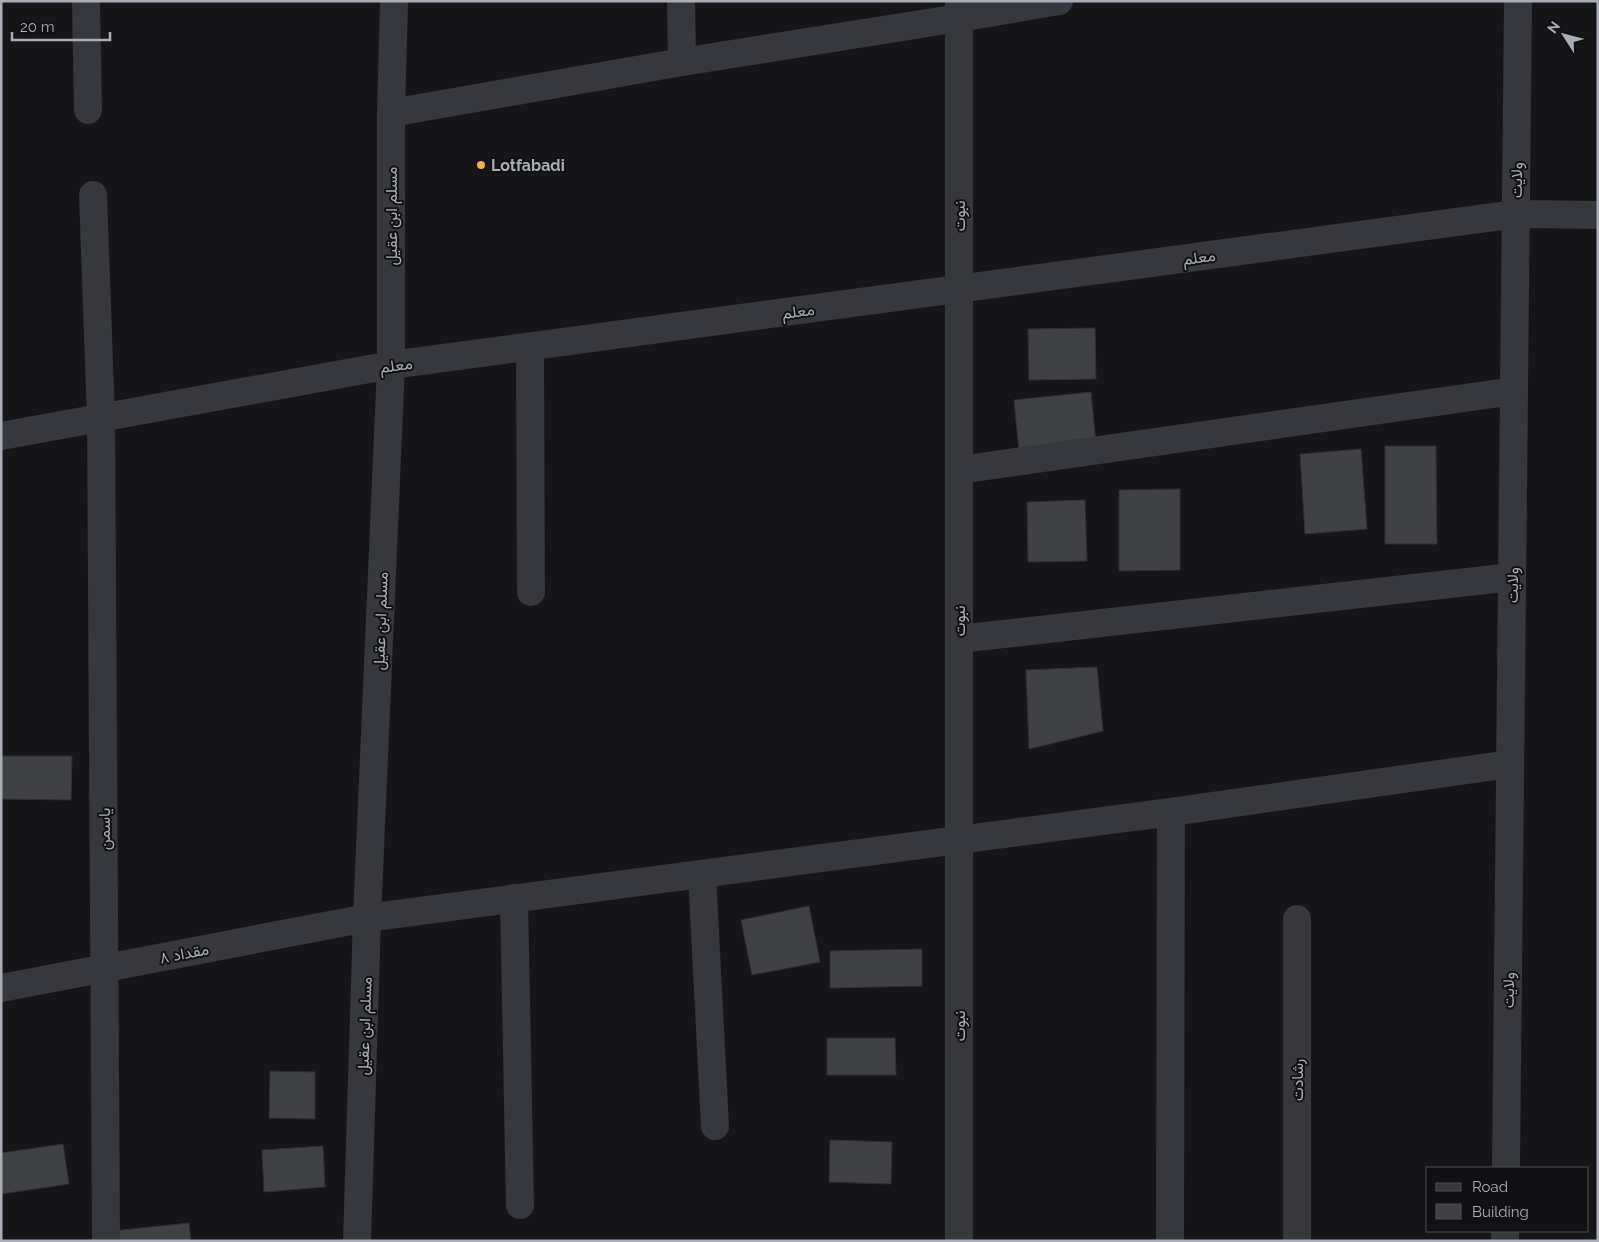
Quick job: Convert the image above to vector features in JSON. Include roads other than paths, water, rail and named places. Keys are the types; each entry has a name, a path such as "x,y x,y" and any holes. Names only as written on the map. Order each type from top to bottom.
{"street":[{"path":"86,1 88,110"},
{"name":"مسلم ابن عقیل","path":"357,1241 367,918 391,365 391,112 394,1"},
{"path":"681,1 682,62"},
{"path":"391,112 682,62 959,10 1059,1"},
{"name":"ولایت","path":"1506,1167 1518,1"},
{"name":"نبوت","path":"959,10 959,1241"},
{"name":"یاسمن","path":"93,195 101,418 106,1241"},
{"name":"معلم","path":"1,436 391,365 1516,214 1598,215"},
{"path":"530,347 531,592"},
{"path":"959,470 1514,391"},
{"path":"959,639 1512,578"},
{"name":"مقداد ۸","path":"1,988 367,918 1171,812 1510,764"},
{"path":"1170,1241 1171,812"},
{"path":"702,874 715,1126"},
{"path":"514,898 520,1205"},
{"name":"رشادت","path":"1297,919 1297,1241"}],"place":[{"name":"Lotfabadi","path":"481,165"}]}
